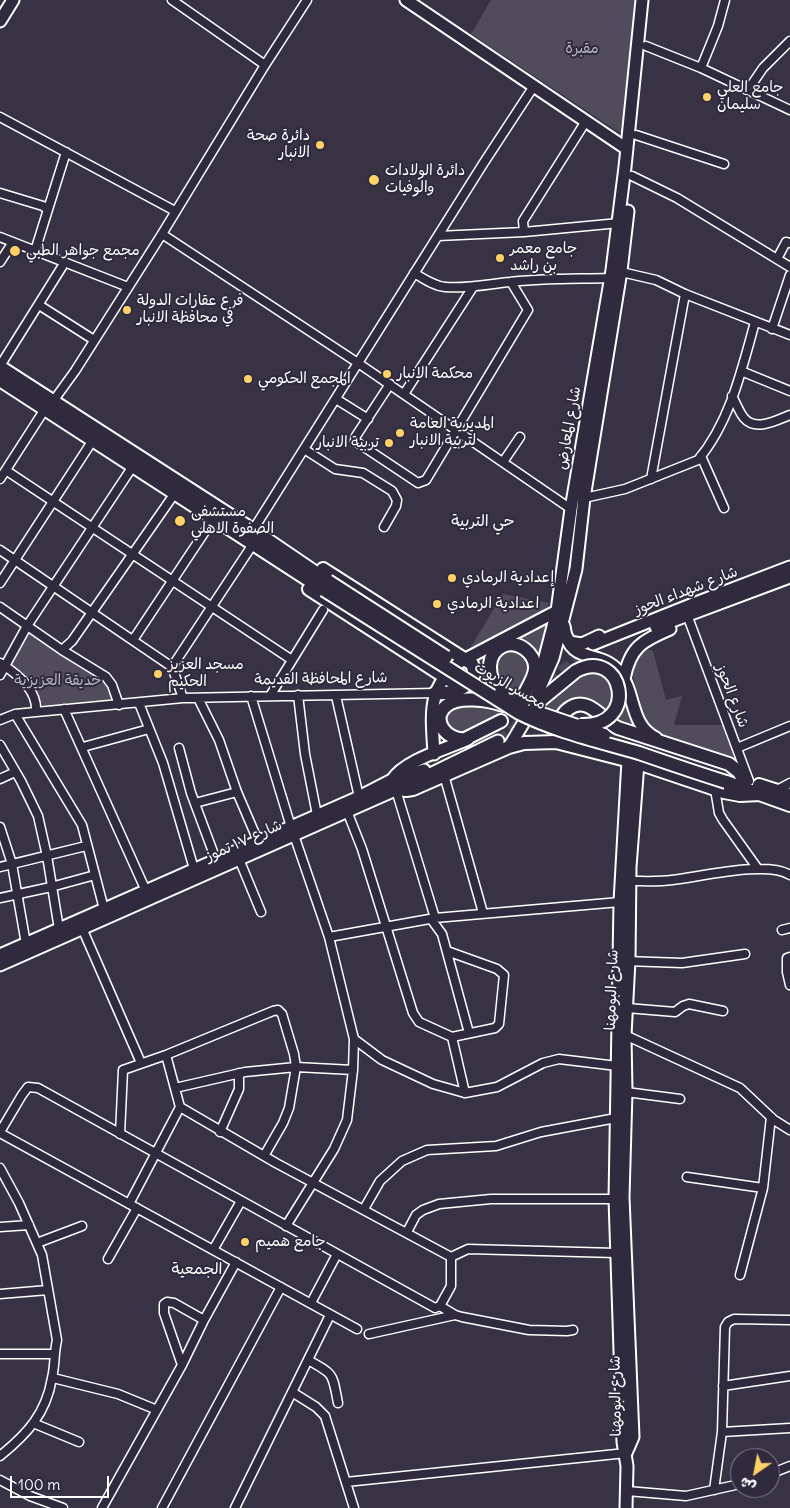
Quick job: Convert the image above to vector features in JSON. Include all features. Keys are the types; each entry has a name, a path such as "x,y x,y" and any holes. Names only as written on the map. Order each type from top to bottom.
{"main road":[{"path":"0,367 93,440 254,544 316,595 444,676 461,694"},
{"path":"0,380 49,405 254,530 294,558 326,586"},
{"path":"265,552 326,586"},
{"path":"294,558 303,559 317,566 472,664 474,673 469,682 461,694 447,704 440,714 441,725 453,738 465,739 501,721"},
{"name":"مجسر الزيوت","path":"326,586 498,690 542,714 728,779"},
{"name":"مجسر الزيوت","path":"326,586 530,719 557,730 728,779"},
{"path":"498,690 492,681 490,666 495,652 506,645 518,646 534,658 534,674 525,692 527,705 576,671 590,666 606,670 616,681 620,696 615,711 606,719 590,725 574,725"},
{"path":"435,693 461,694 508,706"},
{"path":"571,745 562,736 561,720 564,713 570,707 582,704 594,708 606,721 618,728 729,764 736,768 746,780"},
{"path":"395,786 406,790 413,789 444,775 502,741 524,743 543,741 571,745 633,762 715,789 740,795 760,794"},
{"path":"728,779 746,780 790,795"},
{"path":"728,779 790,805"}],"street":[{"path":"172,0 265,65"},
{"path":"292,660 94,527 53,501 3,474 94,340 162,234 307,0"},
{"path":"406,0 627,149"},
{"name":"شارع المعارض","path":"561,613 576,569 615,273 642,0"},
{"name":"شارع المعارض","path":"502,741 518,733 527,705 553,658 561,613 564,564 571,509 632,176 650,0"},
{"path":"701,68 718,26 725,0"},
{"path":"0,10 9,1"},
{"path":"0,21 9,1"},
{"path":"748,90 763,68 790,41"},
{"path":"646,46 701,68 790,110"},
{"path":"254,530 414,273 534,86"},
{"path":"0,117 176,211"},
{"path":"524,232 523,221 586,121"},
{"path":"636,135 724,164"},
{"path":"36,251 47,209 66,152"},
{"path":"632,176 676,198 790,267"},
{"path":"0,193 43,206 47,209"},
{"path":"438,236 524,232 619,223"},
{"path":"162,234 390,384 571,509"},
{"path":"0,237 128,286"},
{"path":"0,262 13,242"},
{"path":"777,259 786,242 790,243"},
{"path":"0,367 65,262"},
{"path":"414,273 435,285 445,288 473,288 511,282 615,273 656,280 685,294 790,335"},
{"path":"772,328 790,275"},
{"path":"390,384 356,436 355,442 418,483 426,480 528,310 511,282"},
{"path":"404,394 473,288"},
{"path":"651,479 685,294"},
{"path":"39,305 94,340"},
{"path":"584,498 616,492 698,460 725,416 741,371 755,322"},
{"path":"741,371 790,391"},
{"path":"732,396 744,418 750,423 759,425 771,423 790,415"},
{"path":"336,399 368,419"},
{"path":"503,462 520,437"},
{"path":"0,582 93,440"},
{"path":"304,449 335,469 363,473 392,491 397,500 396,506 384,527"},
{"path":"701,456 724,508"},
{"path":"0,675 3,664 27,626 133,466"},
{"path":"62,650 72,641 93,612 175,493"},
{"path":"133,640 214,518"},
{"path":"172,667 254,544"},
{"path":"0,550 172,667 183,698"},
{"path":"564,564 576,569"},
{"name":"شارع شهداء الحوز","path":"594,647 713,601 790,567"},
{"name":"شارع شهداء الحوز","path":"713,601 790,578"},
{"path":"565,635 569,642 582,644 682,600 713,601"},
{"path":"624,679 631,655 642,643 648,638 702,614 713,601"},
{"path":"0,607 62,650 106,677 112,685 119,705"},
{"path":"270,696 323,610"},
{"path":"434,754 432,710 435,693 444,676 454,666 466,659 561,613 565,635 569,644 577,653 610,663 618,671 624,679 637,719 642,727 650,736 670,746"},
{"name":"شارع الحوز","path":"689,620 737,748 746,780"},
{"path":"3,664 30,690 36,703 36,712"},
{"name":"شارع المحافظة القديمة","path":"0,720 15,714 183,698 435,693"},
{"path":"298,695 305,754 317,815"},
{"path":"251,696 328,937 354,1040 353,1070 347,1120 334,1149 286,1226"},
{"path":"336,696 360,797"},
{"path":"198,698 219,740 237,792 258,841"},
{"path":"139,703 162,763 194,870"},
{"name":"شارع المعارض","path":"395,786 398,772 408,765 485,732 527,705"},
{"path":"64,709 83,747 146,891"},
{"path":"15,714 82,825 104,909"},
{"path":"737,748 790,726"},
{"path":"83,747 149,729"},
{"name":"شارع ١٧ تموز","path":"0,955 258,841 293,831 317,815 347,811 395,786 502,741"},
{"path":"0,745 38,816 52,887 58,930"},
{"path":"179,748 195,803 216,860"},
{"name":"شارع البومهنا","path":"626,1453 623,1442 615,1199 617,1066 629,881 633,762"},
{"path":"0,779 15,772"},
{"path":"444,775 483,913"},
{"path":"776,790 790,783"},
{"path":"395,786 433,918 442,934 469,1033"},
{"name":"شارع ١٧ تموز","path":"0,965 239,859 360,797 395,786"},
{"path":"715,789 719,813 758,869"},
{"path":"195,803 237,792"},
{"name":"شارع البومهنا","path":"626,1453 633,1437 624,1197 625,1035 627,1008 620,902 631,795"},
{"path":"347,811 362,849 413,1014 419,1022 452,1037 495,1028 499,1024 504,975 497,969 447,951"},
{"path":"0,827 12,864 26,944"},
{"path":"0,867 86,846"},
{"path":"239,859 261,912"},
{"path":"629,881 669,881 758,869 774,869 784,871 790,875"},
{"path":"0,898 52,887 95,875"},
{"path":"328,937 433,918 620,902"},
{"path":"82,928 141,1063"},
{"path":"624,960 682,963 745,954"},
{"path":"790,957 787,958 787,972 790,985"},
{"path":"627,1008 675,1012 689,1004 723,1011"},
{"path":"120,1134 123,1070 166,1055 278,1010 282,1014 296,1067 289,1108 283,1123 264,1156"},
{"path":"625,1035 740,1088 771,1117 790,1130"},
{"path":"452,1037 465,1093"},
{"path":"354,1040 391,1064 433,1084 465,1093 497,1087 543,1063 559,1059 617,1066"},
{"path":"129,1204 180,1108 166,1055"},
{"path":"175,1088 239,1073 296,1067 353,1070"},
{"path":"220,1132 239,1089 239,1073"},
{"path":"358,1329 0,1132 22,1095 28,1087 38,1088 435,1308 440,1306 451,1286 451,1257"},
{"path":"626,1092 680,1099"},
{"path":"180,1108 220,1132 451,1257"},
{"path":"740,1275 763,1188 771,1117"},
{"path":"364,1209 380,1182 402,1161 427,1150 496,1146 541,1132 616,1118"},
{"path":"0,1168 19,1203 42,1255 57,1340 52,1378 43,1409 22,1438 0,1456"},
{"path":"687,1177 763,1188"},
{"path":"407,1232 416,1215 439,1204 491,1199 615,1199"},
{"path":"213,1250 241,1201"},
{"path":"108,1259 137,1208"},
{"path":"0,1227 29,1225"},
{"path":"38,1243 82,1226"},
{"path":"451,1257 468,1248 616,1253"},
{"path":"311,1303 338,1254"},
{"path":"102,1508 182,1365 236,1262"},
{"path":"162,1508 281,1287"},
{"path":"0,1294 48,1290"},
{"path":"182,1365 168,1328 164,1304 167,1302 174,1303 204,1320"},
{"path":"440,1306 455,1315 529,1330 573,1330"},
{"path":"235,1508 330,1314"},
{"path":"370,1334 455,1315"},
{"path":"714,1490 722,1432 725,1327 728,1322 734,1319 790,1320"},
{"path":"0,1354 54,1354"},
{"path":"308,1360 330,1373 338,1403"},
{"path":"723,1386 790,1376"},
{"path":"52,1378 118,1394 157,1410"},
{"path":"292,1392 316,1407 325,1416 354,1508"},
{"path":"33,1423 79,1442"},
{"path":"722,1432 790,1428"},
{"path":"346,1482 626,1453 628,1490 626,1508"},
{"path":"0,1480 30,1496 63,1508"},
{"path":"628,1490 686,1496 730,1486"}],"green space":[{"name":"مقبرة","path":"491,0 636,0 623,135 471,34"},
{"path":"503,594 550,603 544,610 475,648 470,648"},
{"path":"549,622 540,661 515,641"},
{"name":"حديقة العزيزية","path":"27,626 109,681 119,705 38,712 30,690 6,667"},
{"path":"644,648 653,651 666,700 682,696 674,725 723,725 734,755 731,758 658,733 649,726 645,719 633,676 634,663"},
{"path":"515,650 525,654 531,669 521,693 496,678 492,664 504,651"},
{"path":"593,668 622,689 632,724 611,717 599,704 587,697 581,696 570,699 556,712 544,707 567,681"},
{"path":"488,704 503,715 466,734 449,731 444,716 451,707"}],"tunnel":[{"path":"538,695 564,669 596,650"},
{"path":"498,741 509,734 522,721"}],"place":[{"name":"جامع العلي سليمان","path":"707,97"},
{"name":"دائرة صحة الانبار","path":"320,145"},
{"name":"دائرة الولادات والوفيات","path":"374,180"},
{"name":"مجمع جواهر الطبي","path":"15,251"},
{"name":"جامع معمر بن راشد","path":"500,258"},
{"name":"فرع عقارات الدولة في محافظة الانبار","path":"127,310"},
{"name":"محكمة الانبار","path":"387,374"},
{"name":"المجمع الحكومي","path":"248,379"},
{"name":"المديرية العامة لتربية الانبار","path":"400,433"},
{"name":"تربية الانبار","path":"389,443"},
{"name":"مستشفى الصفوة الاهلي","path":"180,521"},
{"name":"إعدادية الرمادي","path":"452,578"},
{"name":"اعدادية الرمادي","path":"437,604"},
{"name":"مسجد العزيز الحكيم","path":"158,674"},
{"name":"جامع هميم","path":"245,1242"}],"district":[{"name":"حي التربية","path":"483,521"},
{"name":"الجمعية","path":"197,1269"}]}
